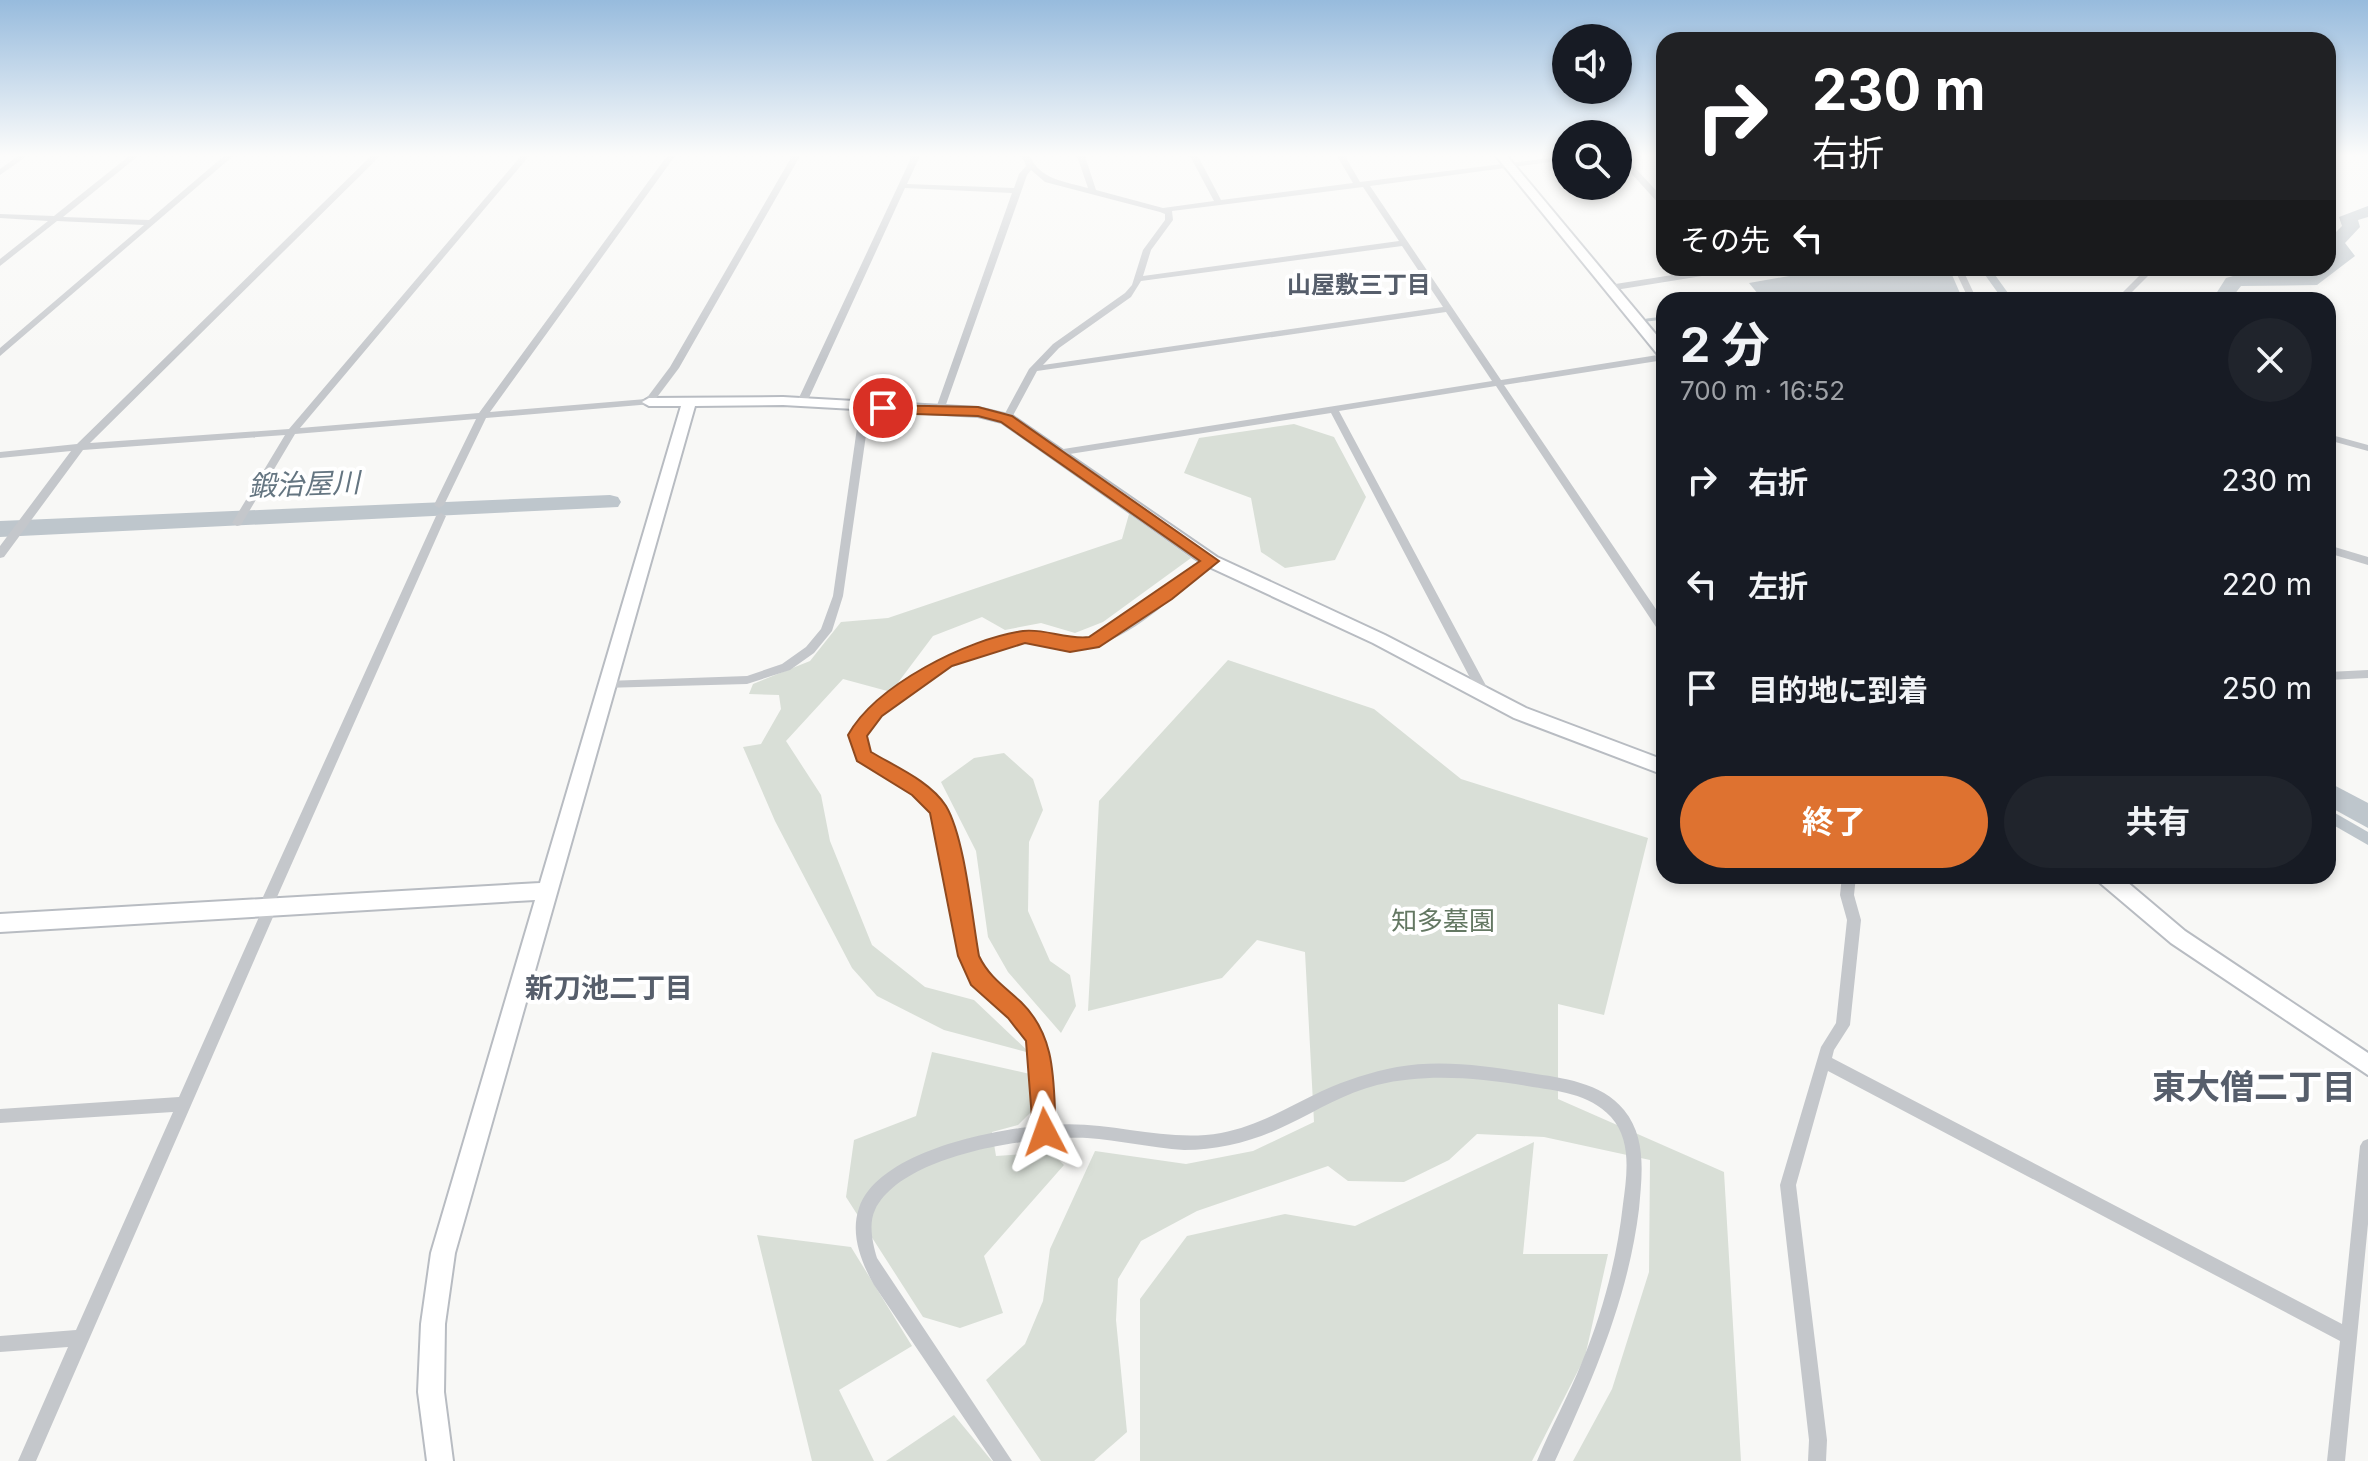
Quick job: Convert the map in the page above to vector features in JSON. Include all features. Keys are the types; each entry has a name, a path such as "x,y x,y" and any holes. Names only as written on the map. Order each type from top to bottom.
{"street":[{"path":"0,263 49,224"},
{"path":"0,353 150,224"},
{"path":"0,554 85,444 307,224"},
{"path":"239,519 292,431 467,224"},
{"path":"27,1461 269,907 276,882 483,414 621,224"},
{"path":"649,402 674,368 757,224"},
{"path":"802,402 885,224"},
{"path":"940,411 1006,224"},
{"path":"1007,419 1034,369 1056,346 1128,295 1140,279 1147,250 1166,224"},
{"path":"1389,224 1656,618"},
{"path":"1557,224 1656,345"},
{"path":"1140,279 1403,243"},
{"path":"1609,288 1680,276"},
{"path":"2127,292 2144,276"},
{"path":"1034,369 1449,309"},
{"path":"1057,453 1656,356"},
{"path":"440,1461 431,1392 433,1324 443,1253 689,402"},
{"path":"0,455 85,444 292,431 583,404 802,402 978,412 1007,419 1211,561 1379,639 1520,713 1656,765"},
{"path":"606,685 747,680 786,667 810,650 826,631 838,596 865,407"},
{"path":"1333,408 1485,696"},
{"path":"2336,439 2368,448"},
{"path":"2336,551 2368,561"},
{"path":"1045,1132 1040,1050 1036,1037 1016,1011 979,978 969,956 948,842 938,810 918,789 863,756 858,735 875,711 946,662 1025,637 1070,645 1093,643 1211,561"},
{"path":"2336,676 2368,674"},
{"path":"1817,1461 1818,1440 1788,1185 1828,1047 1843,1025 1854,920 1847,895 1848,884"},
{"path":"2115,884 2178,937 2368,1065"},
{"path":"0,923 546,891"},
{"path":"1825,1062 2348,1336"},
{"path":"1003,1461 867,1252 866,1210 887,1182 912,1166 949,1151 1045,1132 1109,1132 1173,1143 1218,1141 1252,1134 1295,1116 1324,1098 1385,1074 1433,1067 1474,1070 1564,1085 1599,1098 1619,1116 1635,1154 1628,1243 1619,1288 1598,1346 1546,1461"},
{"path":"0,1116 184,1104"},
{"path":"2336,1461 2368,1146"},
{"path":"0,1344 80,1338"}],"green space":[{"path":"1294,424 1334,437 1366,497 1335,560 1285,568 1261,552 1251,498 1184,473 1199,438"},
{"path":"1129,514 1191,558 1103,622 1075,633 1041,623 1005,630 982,617 933,636 891,692 843,679 786,741 821,795 830,841 872,945 925,987 974,1000 1030,1053 944,1030 877,996 852,968 775,821 743,747 761,744 781,709 779,695 749,694 753,684 810,661 841,622 888,618 1122,539"},
{"name":"知多墓園","path":"1228,660 1374,709 1461,779 1648,838 1604,1015 1558,1004 1558,1099 1724,1172 1741,1461 1573,1461 1612,1389 1649,1272 1650,1160 1544,1137 1477,1134 1449,1160 1404,1182 1348,1181 1328,1166 1197,1211 1141,1241 1118,1279 1116,1320 1127,1432 1094,1461 1041,1461 986,1380 1025,1344 1043,1301 1050,1249 1095,1151 1186,1164 1253,1151 1314,1122 1305,952 1257,940 1222,978 1088,1011 1099,801"},
{"path":"1004,753 1033,779 1043,810 1029,842 1028,911 1050,961 1070,975 1076,1006 1061,1033 1008,972 988,937 976,851 941,782 974,758"},
{"path":"932,1052 1030,1074 1031,1112 1018,1125 992,1132 996,1156 1051,1152 1064,1165 984,1256 1003,1313 960,1328 923,1317 846,1197 854,1140 916,1116"},
{"path":"1534,1142 1523,1254 1608,1254 1585,1357 1532,1461 1140,1461 1140,1299 1187,1236 1285,1214 1355,1226"},
{"path":"757,1235 851,1247 912,1346 839,1390 874,1461 812,1461"},
{"path":"954,1415 992,1461 886,1461"}],"shaded area":[{"path":"1789,276 1952,276 1960,292 1756,292 1749,283"}],"waterway":[{"path":"2336,242 2351,227 2350,224"},
{"path":"2336,244 2346,256 2336,263"},
{"path":"1991,276 2002,292"},
{"path":"2226,292 2233,282 2240,280 2310,281 2317,276"},
{"path":"1647,320 1656,319"},
{"name":"鍛治屋川","path":"0,529 610,502"},
{"path":"2336,798 2368,817"},
{"path":"2336,820 2368,839"}],"district":[{"name":"山屋敷三丁目","path":"1359,285"},
{"name":"新刀池二丁目","path":"609,988"},
{"name":"東大僧二丁目","path":"2254,1087"}],"route":[{"path":"883,408 978,412 1007,419 1211,561 1185,582 1093,643 1070,645 1025,637 956,657 875,711 858,735 863,756 918,789 938,810 948,842 969,956 979,978 1016,1011 1036,1037 1040,1050 1045,1132"}]}
